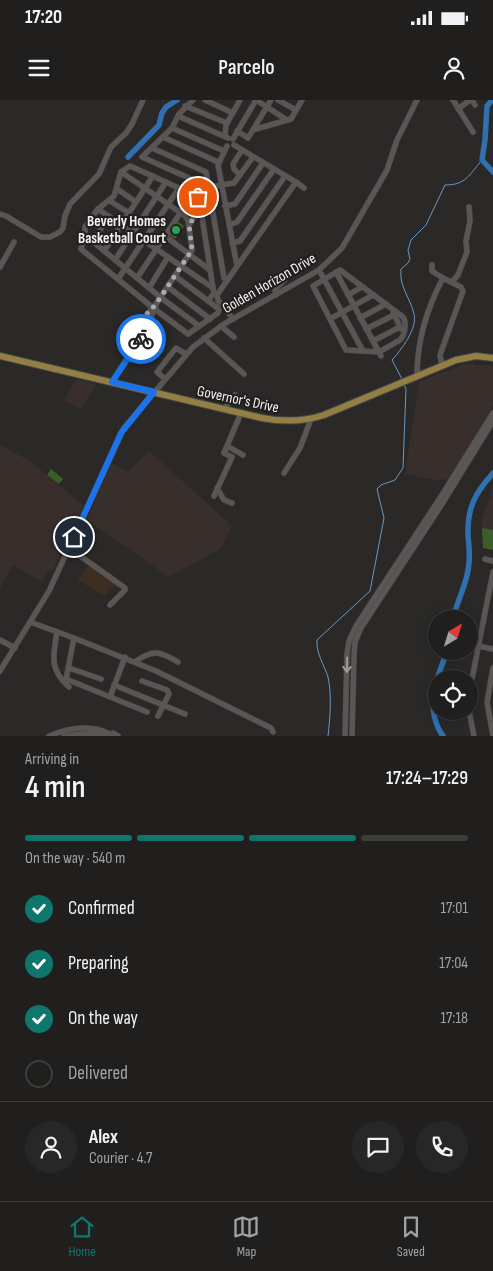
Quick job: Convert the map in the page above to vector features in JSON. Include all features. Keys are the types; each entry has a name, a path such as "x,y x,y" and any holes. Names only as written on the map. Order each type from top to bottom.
{"main road":[{"name":"Governor's Drive","path":"0,356 278,421 311,419 330,413 442,365 468,357 493,358"}],"street":[{"path":"0,214 41,237 50,237 60,232 70,204 99,174 111,147 126,133 143,100"},
{"path":"193,100 185,106 172,128 142,157 209,187 234,183 253,157"},
{"path":"205,100 233,113"},
{"path":"237,266 218,162 227,146 232,146 227,123 239,100"},
{"path":"230,139 256,100 287,120"},
{"path":"237,131 248,138 271,100"},
{"path":"278,100 296,110"},
{"path":"253,130 291,119 302,100"},
{"name":"Golden Horizon Drive","path":"0,671 49,591 121,433 186,354 204,338 221,326 319,270 342,248 387,170 398,140 417,100"},
{"path":"453,100 473,132"},
{"path":"458,109 472,102"},
{"path":"185,106 227,123"},
{"path":"178,116 230,139 242,150 304,188"},
{"path":"172,128 224,151"},
{"path":"163,138 218,162"},
{"path":"152,148 206,172 224,278 228,281"},
{"path":"240,175 232,164 242,150"},
{"path":"225,206 235,204 263,163"},
{"path":"208,301 214,293 199,198 129,166 121,172 117,190 110,201 98,209 85,227 81,249 188,334 219,312 221,308"},
{"path":"229,225 237,222 274,169"},
{"path":"112,382 141,337 142,327 147,319 151,317 154,307 193,247 187,217 121,172"},
{"path":"104,251 153,176"},
{"path":"232,243 240,241 285,176"},
{"path":"115,260 166,182"},
{"path":"221,308 217,295 296,182"},
{"path":"118,279 179,188"},
{"path":"117,190 136,202"},
{"path":"138,278 192,194"},
{"path":"110,201 129,213"},
{"path":"452,282 458,275 466,252 470,221 469,207"},
{"path":"189,225 200,208"},
{"path":"98,209 213,288"},
{"path":"93,241 109,216"},
{"path":"85,235 160,298 199,326"},
{"path":"165,236 210,270"},
{"path":"0,267 14,242"},
{"path":"149,288 168,257"},
{"path":"432,265 432,270 461,287 464,292 440,355 442,365"},
{"path":"319,270 363,351"},
{"path":"340,270 388,306 405,320 404,334 400,340 380,354 346,350 312,286 324,279 340,270"},
{"path":"336,272 380,354"},
{"path":"174,276 208,301 221,308 232,320"},
{"path":"276,295 275,290 285,280 285,276"},
{"path":"415,377 418,345 435,293 443,278"},
{"path":"168,287 210,319"},
{"path":"348,294 362,287"},
{"path":"330,319 373,295"},
{"path":"388,306 404,334"},
{"path":"360,318 388,306"},
{"path":"366,329 394,315"},
{"path":"221,326 234,337"},
{"path":"373,341 400,327"},
{"path":"204,338 244,374"},
{"path":"165,380 158,373 158,370 176,348 186,354"},
{"path":"224,409 235,395"},
{"path":"214,496 232,458 224,453 241,413"},
{"path":"345,736 349,641 356,626 493,413"},
{"path":"284,473 300,448 311,419"},
{"path":"352,736 355,642 361,628 444,501 493,420"},
{"path":"227,446 243,455"},
{"path":"217,488 224,500 232,503"},
{"path":"69,548 125,588 110,605"},
{"path":"485,559 493,561"},
{"path":"493,572 478,646 493,649"},
{"path":"30,622 125,657 169,676 271,728 273,732"},
{"path":"57,632 54,664 58,677 68,686"},
{"path":"74,638 66,679 147,712"},
{"path":"0,640 15,648"},
{"path":"135,662 151,652 178,662"},
{"path":"110,697 125,657"},
{"path":"69,668 101,679"},
{"path":"492,736 487,702 493,668"},
{"path":"142,681 167,690 169,694 158,716"},
{"path":"114,685 185,714"},
{"path":"471,720 474,736"},
{"path":"49,736 62,730 74,728 92,728 108,735"},
{"path":"64,736 85,733 108,735 114,733 117,736"}],"shaded area":[{"path":"463,364 493,366 493,405 487,419 448,479 437,480 405,474 419,382"},
{"path":"77,379 96,384 81,410 64,400"},
{"path":"0,444 31,462 84,506 53,570 47,573 42,582 13,565 0,588"},
{"path":"149,451 232,526 221,548 169,577 87,520 111,463 128,472"},
{"path":"493,488 493,550 483,548 482,519"},
{"path":"90,563 118,583 104,596 78,580"}],"green space":[{"name":"Beverly Homes Basketball Court","path":"177,221 184,226 175,239 168,234"},
{"path":"51,469 63,479 59,484 47,475"},
{"path":"482,528 493,530 493,550 483,548"}],"waterway":[{"path":"128,157 159,125 162,113 166,107 177,100"},
{"path":"492,100 487,106 482,160 493,172"},
{"path":"402,379 392,360 408,338 415,320 403,287 401,275 401,269 410,259 408,250 411,240 426,225 445,185 452,185 463,181 482,160"},
{"path":"328,736 330,691 328,677 319,654 317,640 370,591 384,518 377,489 381,485 395,480 403,468 406,389 404,385"},
{"path":"456,610 468,570 468,526 471,509 481,487 493,473"},
{"path":"440,670 444,660"},
{"path":"436,720 443,736"}],"way so far":[{"path":"141,339 142,327 147,319 147,314 156,304 192,250 189,225 200,208 198,197"}],"place":[{"name":"Beverly Homes Basketball Court","path":"176,230"}],"route":[{"path":"74,537 121,433 154,392 112,382 141,339"}]}
